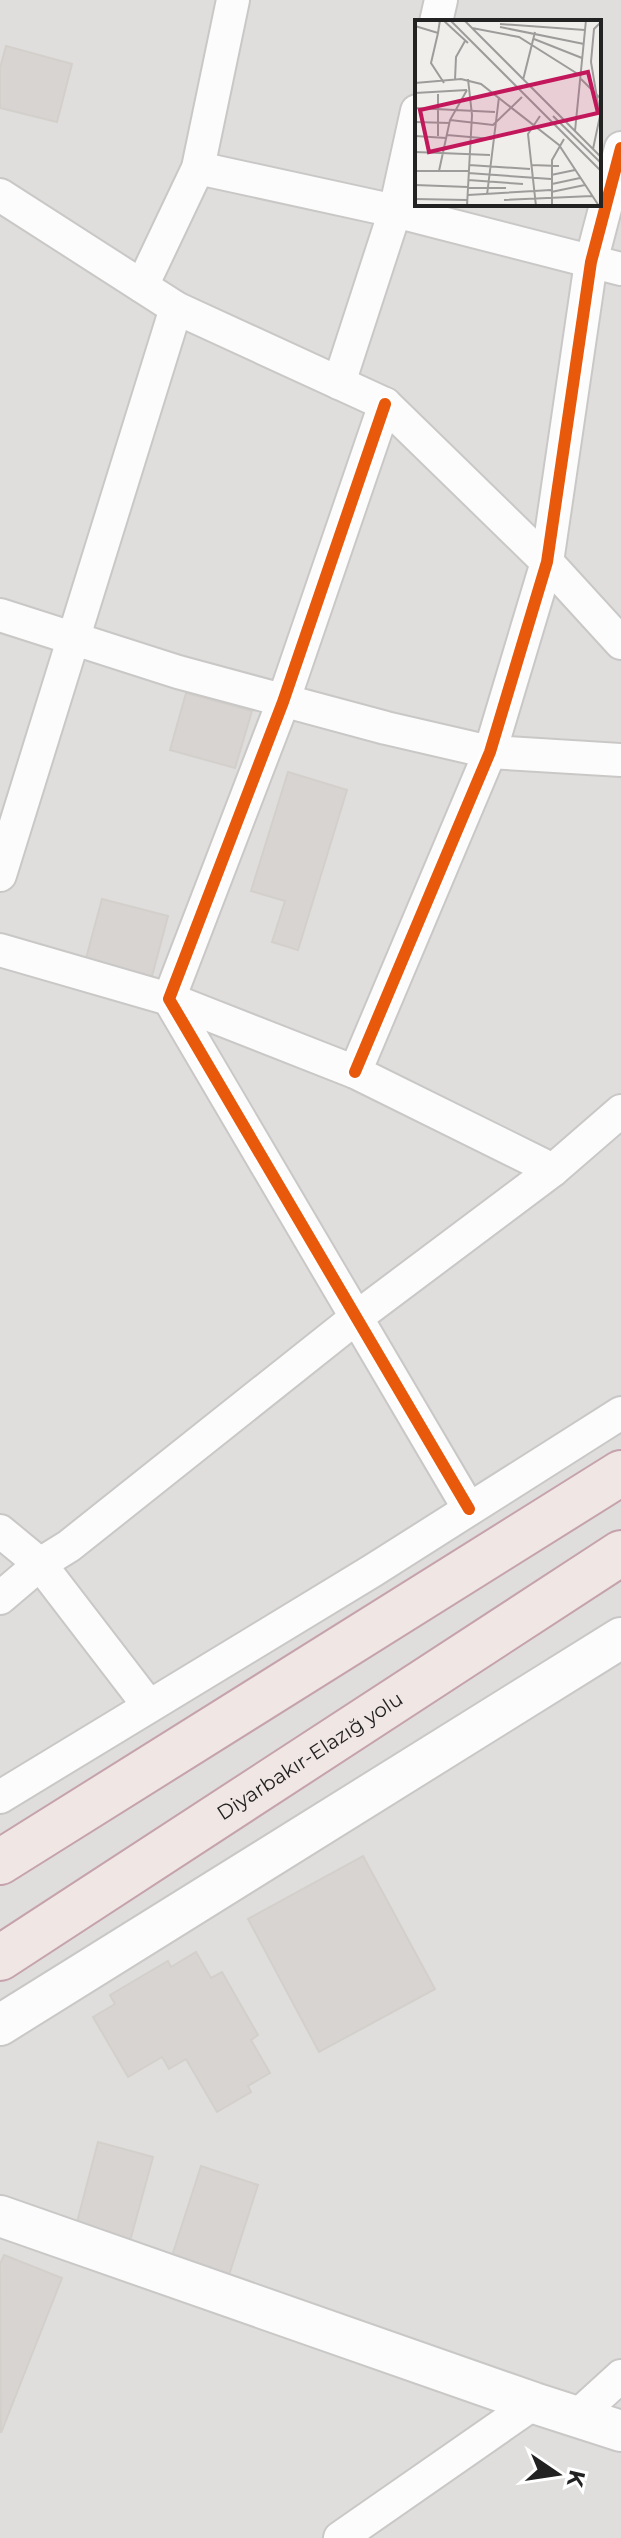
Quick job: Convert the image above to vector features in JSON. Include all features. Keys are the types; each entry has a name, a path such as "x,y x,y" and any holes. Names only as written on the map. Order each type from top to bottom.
{"highway":[{"path":"0,1862 621,1473"},
{"name":"Diyarbakır-Elazığ yolu","path":"0,1958 621,1553"}],"street":[{"path":"142,286 198,168 233,0"},
{"path":"436,20 441,0"},
{"path":"339,383 395,211 415,120"},
{"path":"355,1072 490,752 547,562 606,266 621,148"},
{"path":"198,168 395,211 606,266"},
{"path":"0,195 176,308 385,404 547,562 621,643"},
{"path":"0,875 176,308"},
{"path":"169,999 283,702 385,404"},
{"path":"0,615 283,702 490,752 621,760"},
{"path":"0,950 169,999 355,1072 553,1170"},
{"path":"169,999 469,1509"},
{"path":"0,1598 357,1317 553,1170 621,1111"},
{"path":"0,1797 372,1571 621,1413"},
{"path":"0,1531 40,1564 149,1706"},
{"path":"0,2025 621,1638"},
{"path":"0,2216 621,2431"},
{"path":"576,2417 621,2376"},
{"path":"340,2538 534,2403"}],"shaded area":[{"path":"0,0 621,0 621,2538 0,2538"}],"building":[{"path":"6,46 72,64 57,122 0,108 0,68"},
{"path":"186,693 252,711 235,768 170,750"},
{"path":"288,772 347,790 298,950 272,942 285,901 251,891"},
{"path":"102,899 168,916 151,980 85,962"},
{"path":"363,1856 435,1989 319,2052 248,1919"},
{"path":"196,1952 211,1978 222,1972 258,2035 251,2040 270,2073 248,2086 251,2092 217,2112 186,2059 169,2069 162,2057 128,2077 93,2017 115,2004 110,1995 168,1961 171,1967"},
{"path":"98,2142 153,2157 130,2241 76,2226"},
{"path":"201,2166 258,2185 229,2275 172,2256"},
{"path":"4,2255 62,2278 1,2433 0,2264"}],"cycle path":[{"path":"355,1072 490,752 547,562 591,262 621,148"},
{"path":"385,404 283,702 169,999 469,1509"}]}
